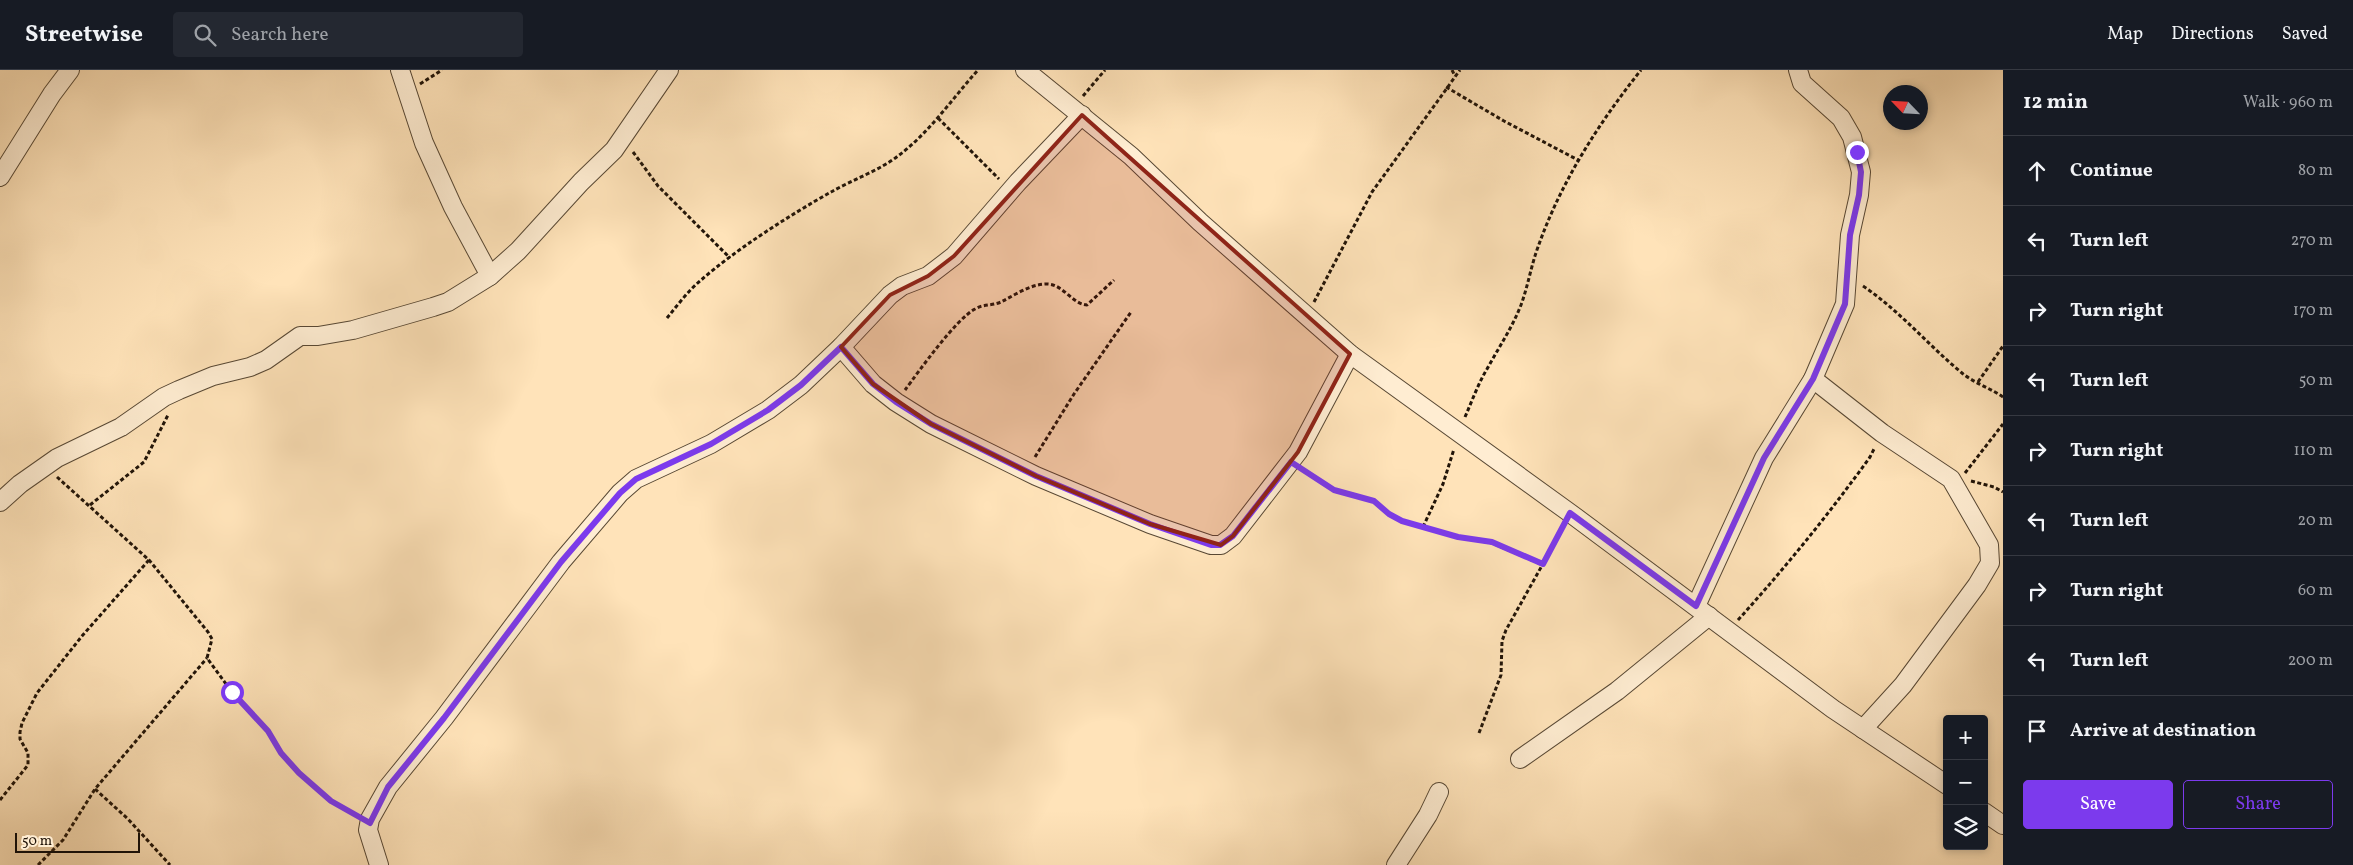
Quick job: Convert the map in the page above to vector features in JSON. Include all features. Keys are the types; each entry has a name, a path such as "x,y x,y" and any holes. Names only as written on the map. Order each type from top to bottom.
{"street":[{"path":"0,177 52,94 70,70"},
{"path":"400,70 428,151 453,208 490,276"},
{"path":"0,502 20,484 45,466 121,427 164,397 179,390 214,376 250,367 266,360 300,336 353,330 448,302 490,276 518,251 623,139 648,98 669,70"},
{"path":"1025,70 1131,156 1200,222 1350,354 1863,729 1943,782"},
{"path":"1520,759 1617,691 1702,611 1764,458 1813,379 1845,304 1850,235 1860,180 1857,152 1852,136 1841,118 1802,83 1798,70"},
{"path":"379,865 368,830 388,787 450,710 561,562 620,493 636,479 711,444 768,410 801,385 841,347 890,295 902,286 928,276 954,256 1077,111"},
{"path":"841,347 873,384 896,402 931,424 1026,471 1150,524 1211,545 1220,545 1233,536 1291,462 1310,432 1350,354"},
{"path":"1813,379 1882,433 1955,480 1989,545 1990,563 1977,585 1903,685 1863,729"},
{"path":"1396,865 1428,815 1438,792"},
{"path":"1988,815 2003,825"}],"path":[{"path":"407,92 442,70"},
{"path":"667,318 699,282 730,258 825,195 896,158 938,118 978,70"},
{"path":"1077,111 1105,70"},
{"path":"1452,70 1455,76"},
{"path":"1305,316 1372,192 1387,175 1446,87 1460,70"},
{"path":"1423,527 1443,484 1458,432 1486,370 1509,333 1522,304 1538,248 1578,160 1640,70"},
{"path":"1446,87 1504,121 1578,160"},
{"path":"938,118 1011,191"},
{"path":"623,139 658,186 730,258"},
{"path":"1846,274 1903,316 1928,344 1965,375 2003,397"},
{"path":"896,402 916,375 973,310 979,306 993,305 1035,286 1046,284 1054,285 1081,304 1087,305 1114,280"},
{"path":"1026,471 1074,394 1131,312"},
{"path":"1978,382 2003,346"},
{"path":"90,505 144,462 150,454 179,390"},
{"path":"1955,480 2003,424"},
{"path":"1728,631 1785,568 1830,512 1870,457 1882,433"},
{"path":"1291,462 1334,490 1366,497 1402,521 1458,537 1492,542 1543,564"},
{"path":"38,865 63,840 95,789 207,658 212,639 149,560 45,466"},
{"path":"1955,480 1978,482 2003,492"},
{"path":"1479,733 1501,675 1502,641 1506,630 1570,513"},
{"path":"0,800 28,765 28,753 20,738 20,732 22,723 37,694 82,636 149,560"},
{"path":"207,658 232,692 268,731 281,753 299,773 331,801 370,823"},
{"path":"95,789 128,819 170,865"}],"highlighted area":[{"path":"1082,115 1350,354 1298,452 1233,536 1221,545 1150,524 1036,476 931,424 873,384 841,347 890,295 928,276 954,256"}],"route":[{"path":"232,692 268,731 281,753 299,773 331,801 370,823 370,819 388,787 444,718 561,562 620,493 636,479 683,459 768,410 801,385 841,347 873,384 896,402 931,424 1036,476 1150,524 1211,545 1220,545 1233,536 1291,462 1334,490 1366,497 1402,521 1458,537 1492,542 1543,564 1570,513 1696,606 1726,537 1764,458 1813,379 1845,304 1850,235 1859,195 1861,172 1857,152"}]}
